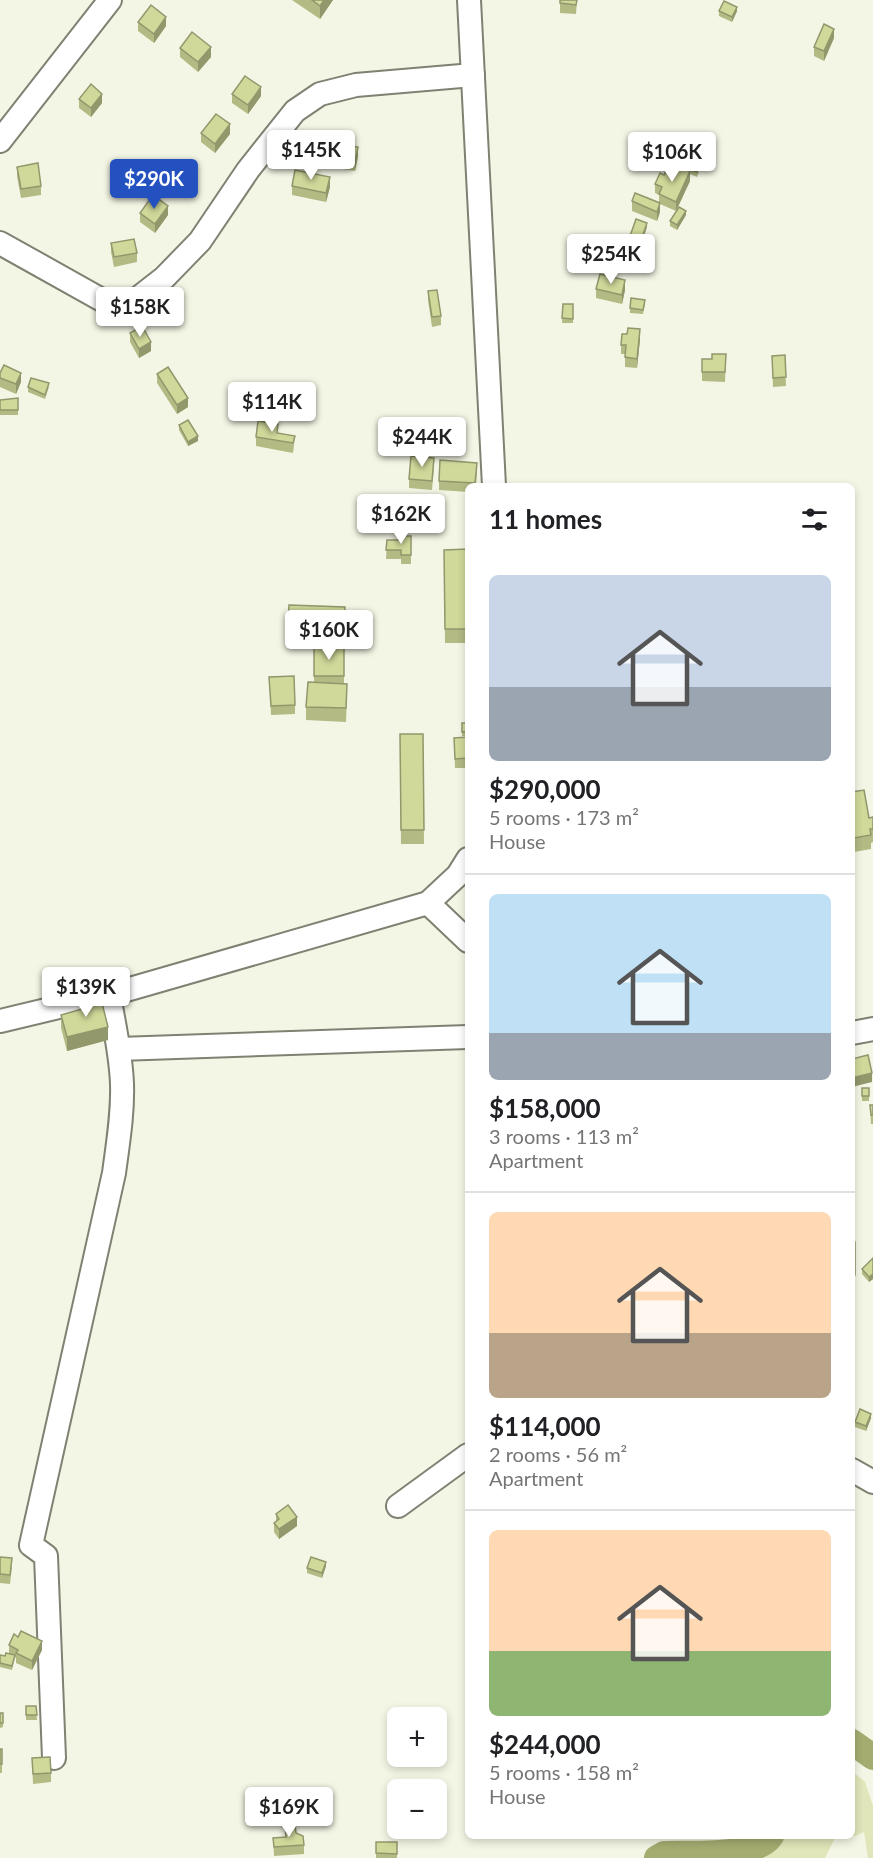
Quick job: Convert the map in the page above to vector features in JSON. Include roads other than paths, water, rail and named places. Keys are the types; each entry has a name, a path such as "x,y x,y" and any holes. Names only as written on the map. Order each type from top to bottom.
{"street":[{"path":"0,141 110,0"},
{"path":"469,0 494,483"},
{"path":"0,243 118,309 128,306 164,278 200,240 248,170 295,111 320,94 356,85 473,75"},
{"path":"0,1021 109,996 428,903 458,875 465,864"},
{"path":"428,903 465,938"},
{"path":"54,1758 46,1556 31,1545 114,1173 122,1085 119,1049 109,996"},
{"path":"855,1032 873,1029"},
{"path":"119,1049 465,1037"},
{"path":"398,1506 465,1457"},
{"path":"855,1472 873,1482"}],"waterway":[{"path":"855,1744 873,1757"},
{"path":"657,1858 664,1854 739,1851 753,1848 768,1839"}]}
